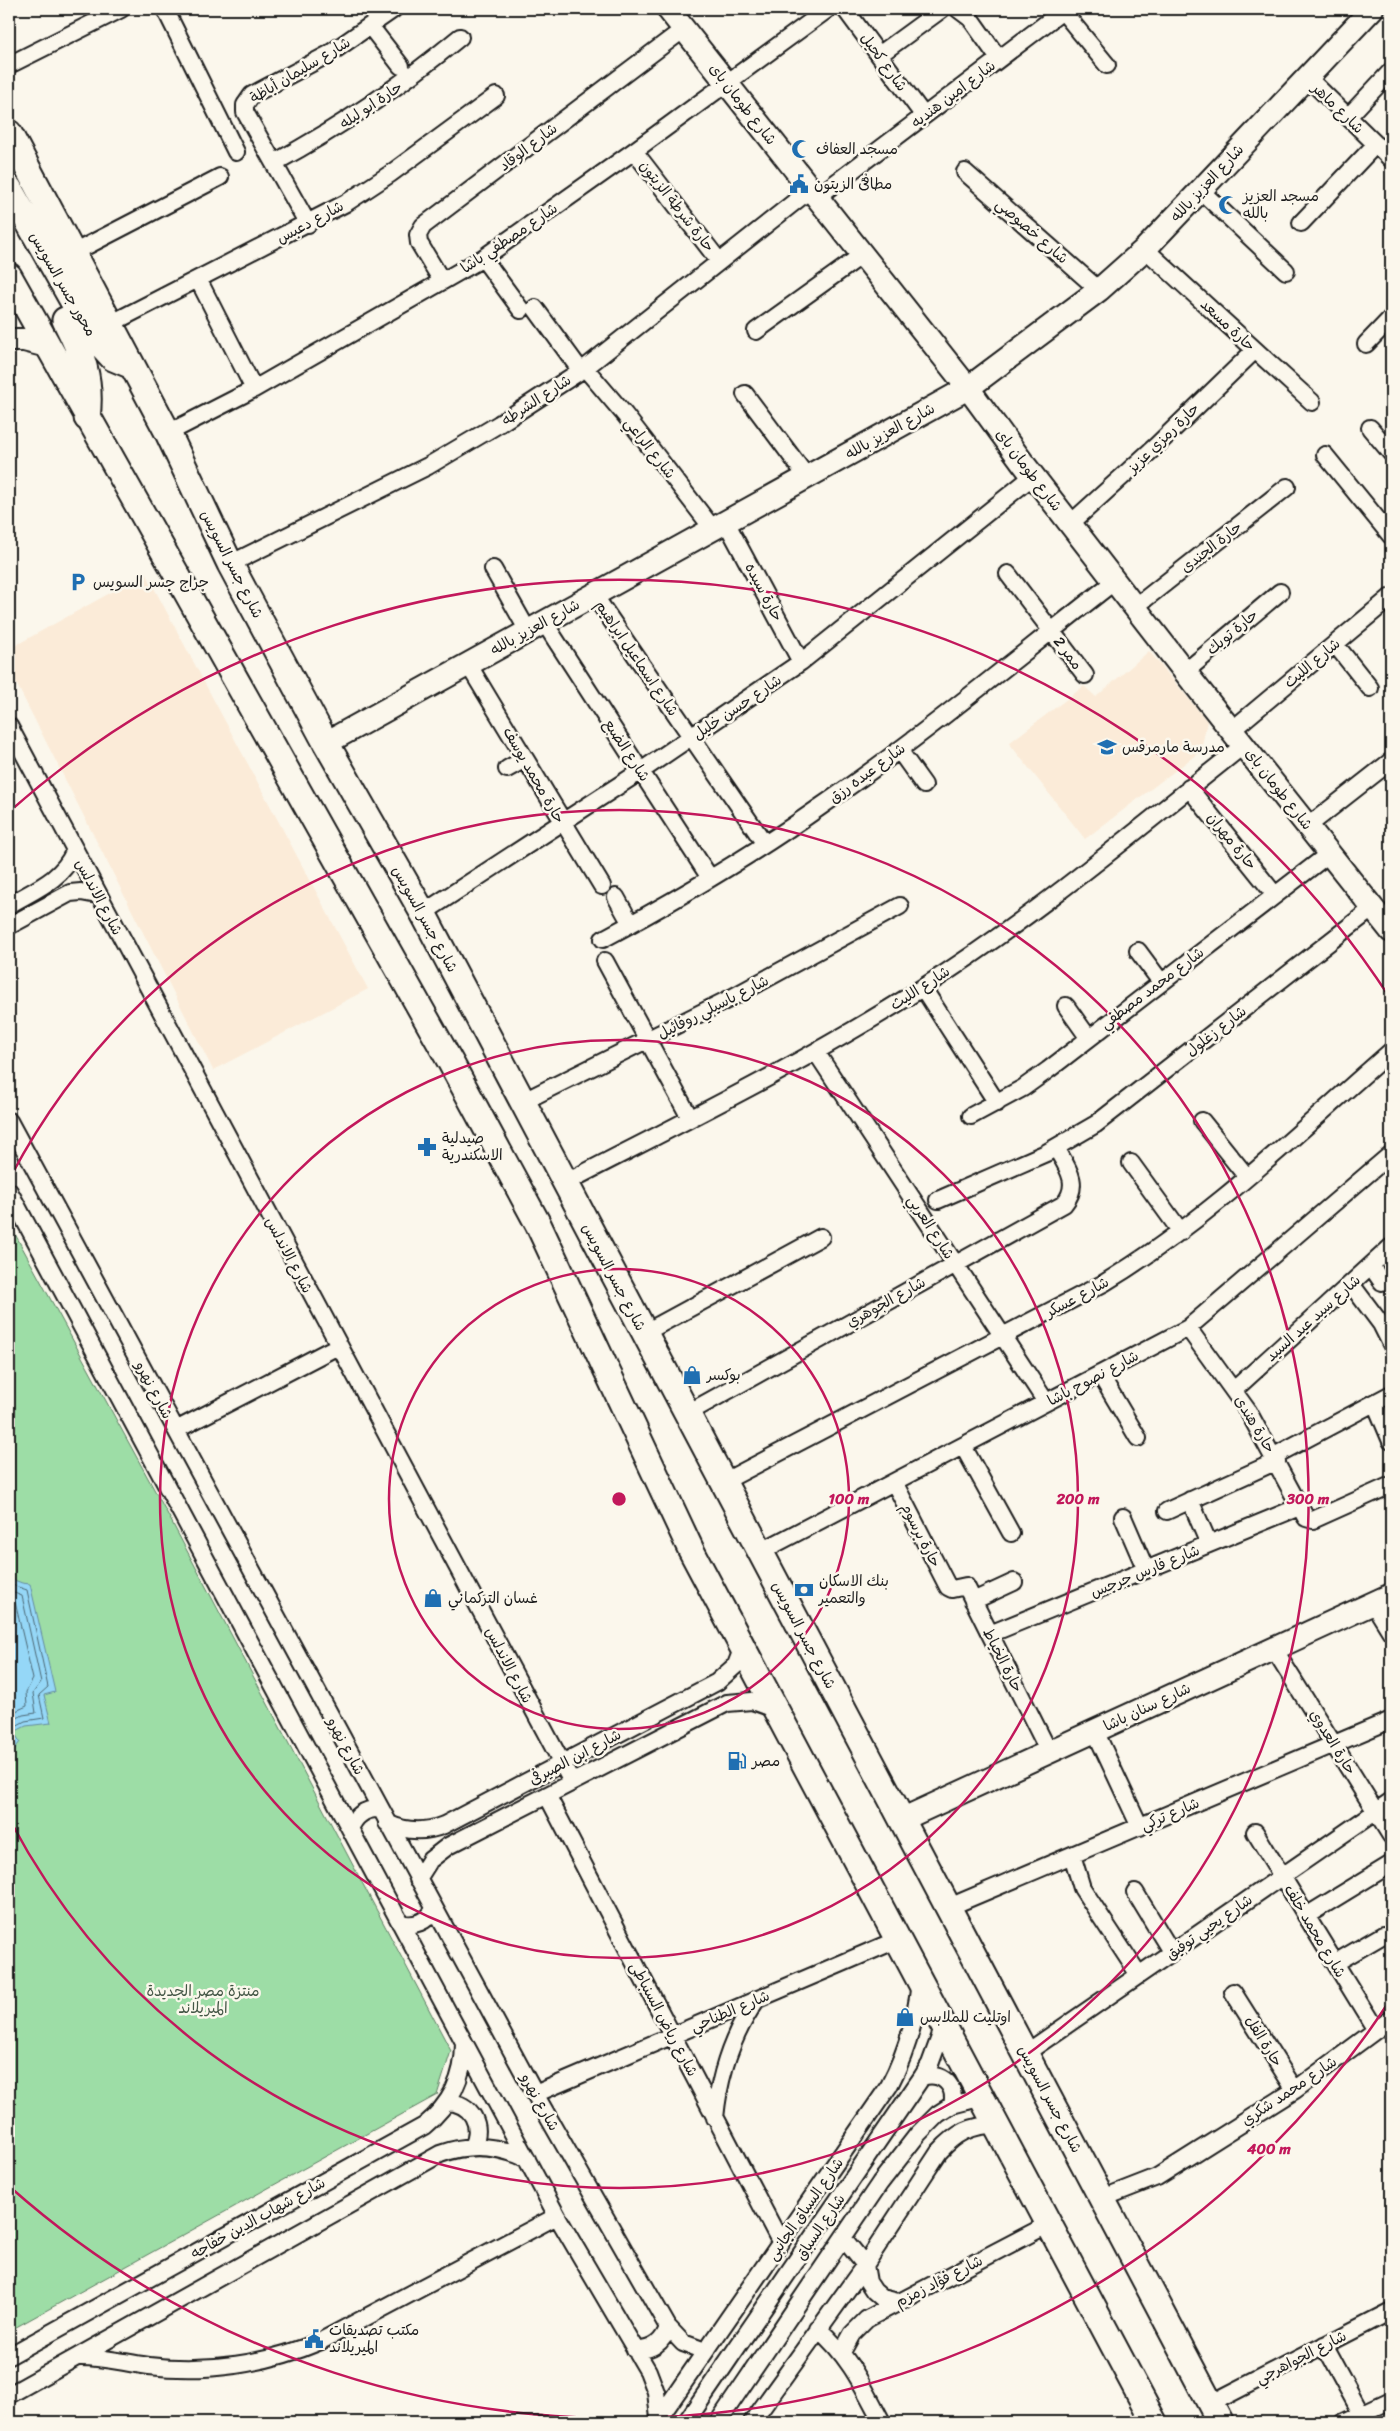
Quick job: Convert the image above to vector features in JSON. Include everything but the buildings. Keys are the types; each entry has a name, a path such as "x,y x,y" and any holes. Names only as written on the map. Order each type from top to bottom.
{"main road":[{"name":"شارع جسر السويس","path":"9,133 168,433 230,564 326,743 423,913 1215,2413"},
{"name":"محور جسر السويس","path":"9,188 92,335 113,358 132,366"},
{"name":"محور جسر السويس","path":"9,217 83,356 89,386 87,418"},
{"path":"9,278 446,1054 538,1224 690,1550 998,2125 1154,2422"}],"street":[{"path":"9,65 121,9"},
{"path":"165,9 236,152"},
{"name":"شارع سليمان أباظة","path":"308,224 245,112 246,101 252,95 291,76 329,54 394,9"},
{"name":"شارع مصطفي باشا","path":"168,433 254,389 483,258 634,151 828,9"},
{"name":"شارع كحيل","path":"845,9 924,116"},
{"path":"879,55 942,9"},
{"path":"958,9 970,18 999,59"},
{"path":"1063,9 1107,65"},
{"name":"شارع امين هنديه","path":"814,193 924,116 1063,9"},
{"name":"شارع العزيز بالله","path":"326,743 968,388 1100,290 1145,249 1372,9"},
{"name":"شارع طومان باى","path":"676,15 726,83 968,388 1033,476 1185,672 1391,931"},
{"name":"شارع الوقاد","path":"442,281 418,239 419,232 424,226 676,15"},
{"path":"370,26 401,66"},
{"name":"حارة ابو ليله","path":"274,163 324,136 371,106 417,73 460,37"},
{"path":"1348,117 1391,71"},
{"name":"شارع ماهر","path":"1307,77 1391,159"},
{"name":"شارع دعبس","path":"110,324 308,224 383,179 496,96"},
{"path":"1301,223 1376,144"},
{"name":"حارة شرطة الزيتون","path":"634,151 719,261"},
{"name":"شارع خصوصي","path":"965,172 1100,290"},
{"path":"73,253 220,177"},
{"path":"1200,190 1286,271"},
{"name":"شارع الشرطه","path":"230,564 428,466 499,424 583,369 719,261 814,193"},
{"name":"حارة مسعد","path":"1145,249 1312,402"},
{"path":"756,332 862,255"},
{"name":"شارع الراعي","path":"483,258 625,415 720,526"},
{"path":"198,279 254,389"},
{"path":"1366,344 1391,318"},
{"path":"9,340 29,340 47,346"},
{"name":"حارة رمزي عزيز","path":"1070,524 1156,446 1254,350"},
{"path":"746,394 807,477"},
{"path":"1370,428 1391,453"},
{"path":"1325,455 1391,536"},
{"name":"شارع حسن خليل","path":"423,913 691,738 802,662 1033,476"},
{"name":"حارة الجندى","path":"1135,607 1287,488"},
{"name":"حارة سيده","path":"720,526 802,662"},
{"name":"شارع الضبع","path":"493,569 641,771 710,878"},
{"name":"ممر 2","path":"1008,574 1085,675"},
{"name":"شارع عبده رزق","path":"603,939 766,844 899,750 1114,581"},
{"name":"حارة تويك","path":"1185,672 1280,592"},
{"name":"شارع اسماعيل ابراهيم","path":"594,595 766,844"},
{"name":"شارع الليث","path":"564,1183 816,1052 923,988 1022,919 1189,788 1238,737 1336,644 1391,597"},
{"path":"1336,644 1370,688"},
{"name":"حارة محمد يوسف","path":"468,664 562,823 602,886"},
{"name":"شارع الاندلس","path":"9,726 74,852 572,1782"},
{"path":"899,750 924,784"},
{"path":"507,769 525,760"},
{"path":"1308,826 1391,761"},
{"name":"حارة مهران","path":"1189,788 1275,895"},
{"path":"9,905 56,878 67,867 74,852"},
{"name":"شارع محمد مصطفي","path":"971,1116 997,1103 1035,1079 1330,853"},
{"path":"9,926 70,893 81,892 97,895"},
{"path":"616,897 631,924"},
{"name":"شارع باسيلي روفائيل","path":"522,1102 648,1041 900,906"},
{"name":"شارع زغلول","path":"938,1200 1056,1148 1108,1115 1373,908"},
{"path":"1138,951 1161,982"},
{"path":"605,962 690,1118"},
{"path":"923,988 997,1103"},
{"path":"1066,1006 1088,1037"},
{"name":"شارع عسكر","path":"723,1482 1104,1283 1146,1258 1247,1178 1391,1051"},
{"name":"شارع العربي","path":"816,1052 1046,1402"},
{"name":"شارع نهرو","path":"9,1121 535,2094 668,2327 683,2343 705,2351"},
{"path":"1202,1122 1247,1178"},
{"name":"شارع الجوهري","path":"686,1414 1064,1204 1069,1198 1073,1182 1071,1174 1056,1148"},
{"name":"شارع نصوح باشا","path":"760,1552 1188,1328 1391,1154"},
{"path":"1131,1163 1181,1232"},
{"path":"9,1191 557,2216 652,2379 657,2398 657,2420"},
{"path":"644,1333 821,1237"},
{"name":"شارع سيد عيد السيد","path":"1234,1390 1306,1333 1351,1284 1391,1247"},
{"path":"1371,1266 1382,1282"},
{"path":"1351,1284 1381,1324 1391,1344"},
{"name":"حارة هندى","path":"1188,1328 1234,1390 1276,1459 1299,1507"},
{"path":"176,1430 338,1346"},
{"path":"1100,1374 1138,1438"},
{"path":"1167,1511 1276,1459 1391,1394"},
{"path":"1375,1403 1391,1441"},
{"path":"963,1446 1011,1533"},
{"name":"حارة برسوم","path":"894,1482 948,1587"},
{"path":"1299,1507 1306,1518 1316,1518 1391,1485"},
{"path":"1190,1500 1209,1544"},
{"name":"شارع فارس جرجس","path":"990,1634 1299,1507"},
{"path":"1123,1518 1146,1570"},
{"path":"973,1601 1014,1582"},
{"name":"حارة الخياط","path":"948,1587 952,1589 965,1586 1049,1752"},
{"path":"1382,1599 1391,1632"},
{"name":"شارع سنان باشا","path":"903,1819 1382,1599"},
{"name":"شارع ابن الصيرفى","path":"384,1816 412,1831 438,1828 723,1679 736,1665 743,1647"},
{"name":"حارة العدوي","path":"1274,1649 1391,1836"},
{"name":"شارع ابن الصيرفى","path":"418,1878 430,1860 443,1849 726,1703 752,1701 776,1710"},
{"name":"شارع تركي","path":"949,1907 1391,1720"},
{"path":"1095,1731 1140,1826"},
{"name":"شارع رياض السنباطى","path":"547,1795 781,2243"},
{"name":"شارع يحيي توفيق","path":"1026,2053 1391,1801"},
{"path":"350,1829 354,1820 370,1810 384,1816"},
{"name":"شارع محمد خلف","path":"1255,1832 1376,2030"},
{"path":"1072,1856 1082,1888 1139,1975"},
{"path":"1306,1916 1391,1864"},
{"path":"1135,1892 1172,1953"},
{"path":"400,1923 410,1925 420,1923 434,1909"},
{"path":"1335,1963 1383,1935"},
{"name":"شارع الطناحي","path":"535,2094 898,1939"},
{"name":"شارع السباق الجانبى","path":"657,2420 889,2086 902,2061 917,2008 920,1980"},
{"name":"حارة الفل","path":"1233,1992 1295,2090"},
{"path":"715,2118 719,2089 729,2051 757,1999"},
{"name":"شارع محمد شكري","path":"1103,2198 1156,2177 1295,2090 1391,2019"},
{"name":"شارع السباق","path":"686,2422 922,2077 930,2064 944,2026"},
{"name":"شارع شهاب الدين خفاجه","path":"9,2356 414,2132 433,2118 447,2102 459,2079 464,2043"},
{"path":"922,2077 933,2075 944,2079 952,2087 952,2104"},
{"name":"شارع السباق","path":"718,2422 880,2183 918,2134 938,2114 952,2104 983,2097"},
{"path":"447,2102 460,2104 472,2113 477,2134 472,2147"},
{"path":"752,2422 865,2265 939,2152 950,2140 975,2127 998,2125"},
{"path":"861,2128 878,2141"},
{"path":"9,2395 430,2159 450,2150 472,2147 506,2151 527,2159"},
{"path":"77,2357 106,2358 166,2368 198,2368 248,2363 285,2354 321,2341 557,2216"},
{"name":"شارع فؤاد زمزم","path":"842,2352 852,2334 861,2324 898,2302 1049,2224"},
{"path":"844,2238 865,2265 868,2282 874,2291 882,2298 898,2302"},
{"name":"شارع الجواهرجي","path":"1215,2413 1324,2345 1391,2311"},
{"path":"724,2326 743,2340"},
{"path":"635,2350 649,2349 656,2345 668,2327"},
{"path":"818,2329 842,2352 882,2422"},
{"path":"1324,2345 1364,2418"},
{"path":"1344,2422 1364,2418 1391,2400"}],"shaded area":[{"path":"146,573 368,989 213,1070 9,669 9,649"},
{"name":"مدرسة مارمرقس","path":"1149,651 1207,721 1201,751 1085,839 1009,743 1084,686 1096,697"}],"green space":[{"name":"منتزة مصر الجديدة الميريلاند","path":"9,1223 166,1511 451,2051 437,2095 9,2331"}],"water":[{"path":"9,1578 30,1584 55,1692 44,1695 51,1723 26,1726 14,1732 20,1742 9,1756 11,1746 9,1745"}],"place":[{"name":"مسجد العفاف","path":"801,149"},
{"name":"مطافئ الزيتون","path":"799,184"},
{"name":"مسجد العزيز بالله","path":"1228,205"},
{"name":"جراج جسر السويس","path":"78,582"},
{"name":"مدرسة مارمرقس","path":"1107,747"},
{"name":"صيدلية الاسكندرية","path":"427,1147"},
{"name":"بوكسر","path":"692,1375"},
{"name":"بنك الاسكان والتعمير","path":"804,1590"},
{"name":"غسان التركماني","path":"433,1598"},
{"name":"مصر","path":"737,1761"},
{"name":"اوتليت للملابس","path":"905,2017"},
{"name":"مكتب تصديقات الميريلاند","path":"314,2339"}]}
